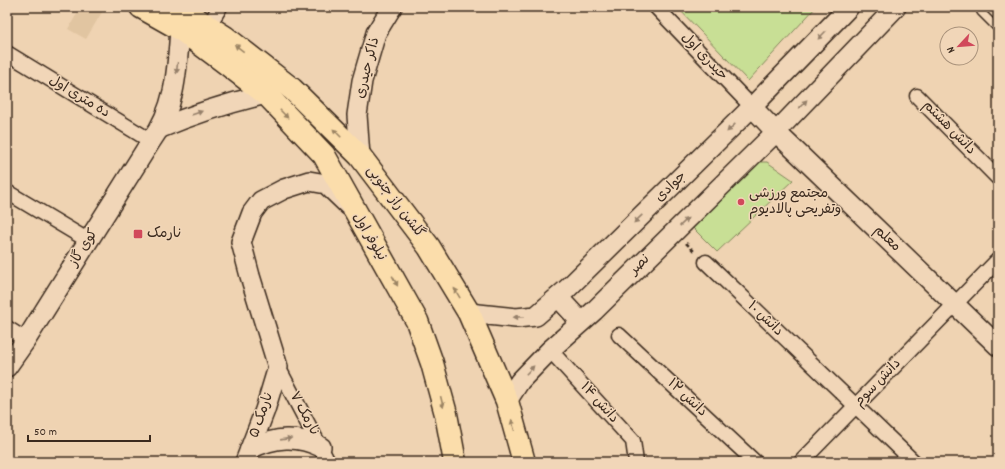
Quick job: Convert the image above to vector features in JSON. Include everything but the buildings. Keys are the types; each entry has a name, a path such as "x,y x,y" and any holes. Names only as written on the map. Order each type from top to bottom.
{"main road":[{"path":"141,7 180,29 266,94 324,155 355,211"},
{"name":"گلشن راز جنوبی","path":"178,7 209,25 292,89 360,156 429,247 469,313 507,401 518,457"},
{"name":"نیلوفر اول","path":"355,211 417,321 432,363 446,414 455,462"}],"street":[{"path":"209,25 220,7"},
{"name":"ذاکر حیدری","path":"360,156 357,115 362,81 376,33 392,7"},
{"name":"حیدری اول","path":"656,7 752,107"},
{"name":"جوادی","path":"469,313 516,318 536,316 558,297 752,107 849,7"},
{"path":"776,132 896,7"},
{"name":"کوی گاز","path":"7,367 26,340 156,134 170,105 177,70 180,29"},
{"name":"ده متری اول","path":"7,53 156,134"},
{"path":"156,134 197,113 235,101 266,94"},
{"name":"دانش هشتم","path":"918,96 998,178"},
{"name":"معلم","path":"752,107 776,132 998,346"},
{"name":"نصر","path":"507,401 520,381 550,350 581,322 776,132"},
{"name":"نیلوفر اول","path":"278,367 241,242 252,213 261,201 284,189 309,181 326,184 355,211"},
{"path":"7,192 89,241"},
{"name":"دانش سوم","path":"801,462 998,260"},
{"name":"دانش ۱۰","path":"706,262 914,462"},
{"path":"558,297 581,322"},
{"path":"7,328 26,340"},
{"name":"دانش ۱۲","path":"619,335 755,462"},
{"name":"دانش ۱۴","path":"550,350 633,441 636,462"},
{"name":"نارمک ۷","path":"278,367 325,455"},
{"name":"نارمک ۵","path":"247,455 265,410 278,367"},
{"path":"247,455 263,443 295,438 310,442 325,455"}],"lane":[{"path":"981,12 998,29"}],"path":[{"path":"674,232 706,262"}],"shaded area":[{"path":"81,7 105,7 86,39 68,29"}],"green space":[{"path":"677,7 816,7 748,81"},
{"name":"مجتمع ورزشی وتفریحی پالادیوم","path":"760,162 767,162 793,180 717,252 690,225 750,166"}],"place":[{"name":"مجتمع ورزشی وتفریحی پالادیوم","path":"741,202"},
{"name":"نارمک","path":"138,234"}]}
